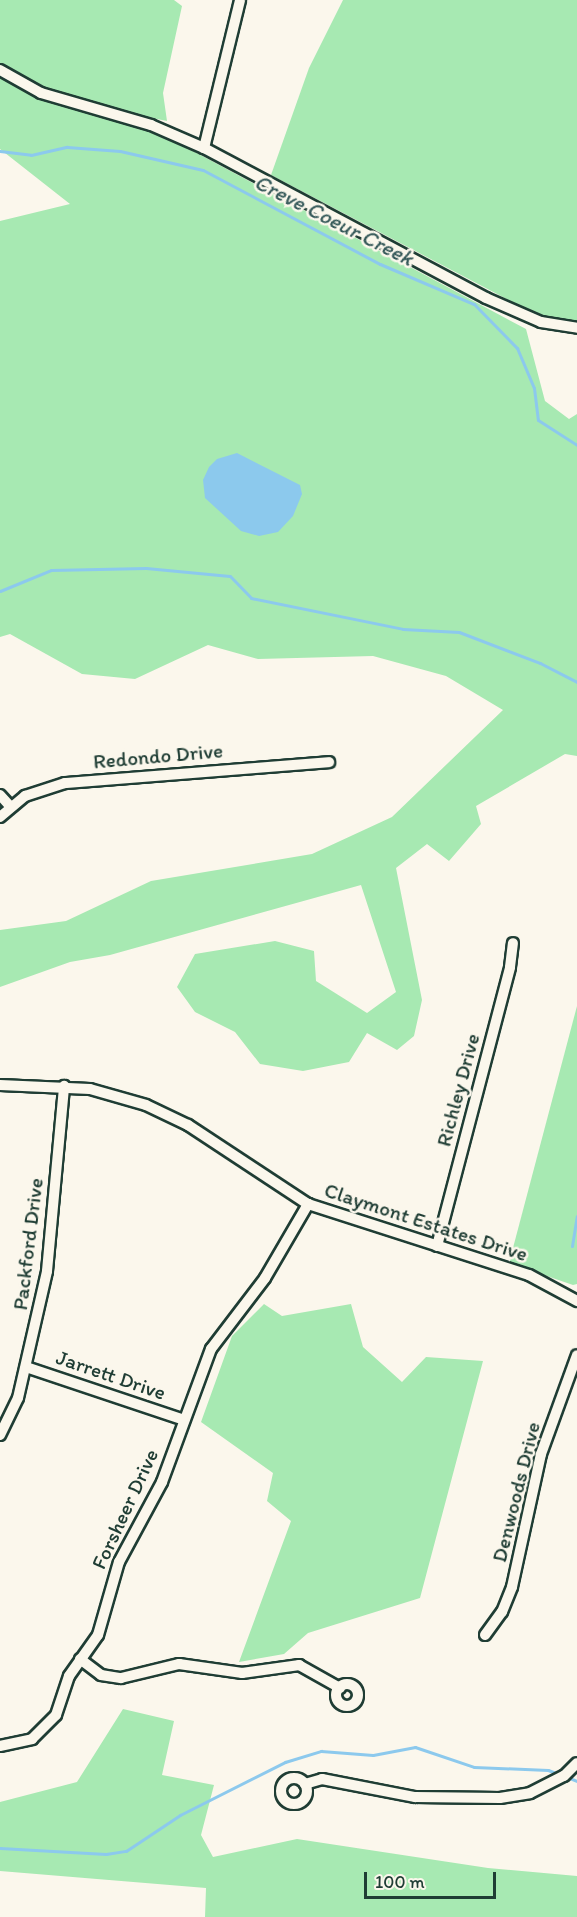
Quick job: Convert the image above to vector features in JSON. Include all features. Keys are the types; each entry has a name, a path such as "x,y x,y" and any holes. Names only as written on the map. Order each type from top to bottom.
{"street":[{"path":"204,148 240,0"},
{"path":"0,70 41,93 151,125 204,148 486,298 541,322 577,328"},
{"name":"Redondo Drive","path":"0,818 10,806 36,791 65,783 329,762"},
{"path":"0,795 10,806"},
{"name":"Richley Drive","path":"437,1246 510,967 513,943"},
{"name":"Claymont Estates Drive","path":"0,1084 64,1086 120,1097 169,1115 308,1204 530,1275 577,1301"},
{"name":"Packford Drive","path":"0,1436 12,1414 26,1367 48,1271 64,1086"},
{"name":"Forsheer Drive","path":"0,1746 32,1739 50,1724 69,1676 98,1635 119,1562 162,1482 184,1420 220,1334 265,1278 308,1204"},
{"name":"Denwoods Drive","path":"485,1635 502,1612 512,1587 542,1454 577,1355"},
{"name":"Jarrett Drive","path":"26,1367 184,1420"},
{"path":"80,1659 101,1676 121,1678 179,1664 242,1673 299,1665 340,1688"},
{"path":"305,1784 322,1779 415,1797 500,1798 539,1789 564,1776 577,1763"}],"green space":[{"path":"0,0 174,0 182,6 163,93 167,121 142,116 139,128 180,144 526,329 545,401 569,419 577,414 577,756 565,754 476,806 481,824 449,861 427,844 396,868 422,1000 414,1036 397,1050 367,1033 349,1062 303,1071 260,1064 235,1032 195,1012 177,987 195,954 275,941 314,951 316,981 367,1013 396,992 361,885 110,955 70,962 0,987 0,930 66,921 151,881 312,854 392,817 503,710 446,676 373,656 258,659 208,645 135,679 82,674 10,634 0,637 0,221 70,204 0,149"},
{"path":"343,0 577,0 577,321 537,315 271,175 309,68"},
{"path":"577,1006 577,1284 573,1285 509,1263"},
{"path":"264,1304 282,1316 351,1304 363,1347 402,1382 426,1357 483,1361 420,1598 308,1633 284,1654 239,1662 291,1521 267,1501 273,1473 201,1422 232,1336"},
{"path":"123,1709 174,1721 162,1775 214,1785 201,1835 213,1857 297,1839 488,1868 577,1876 577,1917 205,1917 206,1888 0,1871 0,1802 77,1782"}],"water":[{"path":"237,453 300,485 302,494 293,516 278,532 259,536 241,531 205,498 203,480 209,467 217,459"}],"waterway":[{"name":"Creve Coeur Creek","path":"0,151 31,155 67,147 120,151 203,170 380,264 474,304 517,348 534,388 538,420 577,445"},
{"path":"0,591 51,570 146,568 230,576 251,598 403,629 459,632 540,663 577,682"},
{"path":"572,1246 577,1216"},
{"path":"0,1848 106,1854 126,1851 180,1815 285,1762 321,1751 373,1755 415,1747 474,1767 548,1770 561,1775"},
{"path":"567,1777 577,1781"}]}
